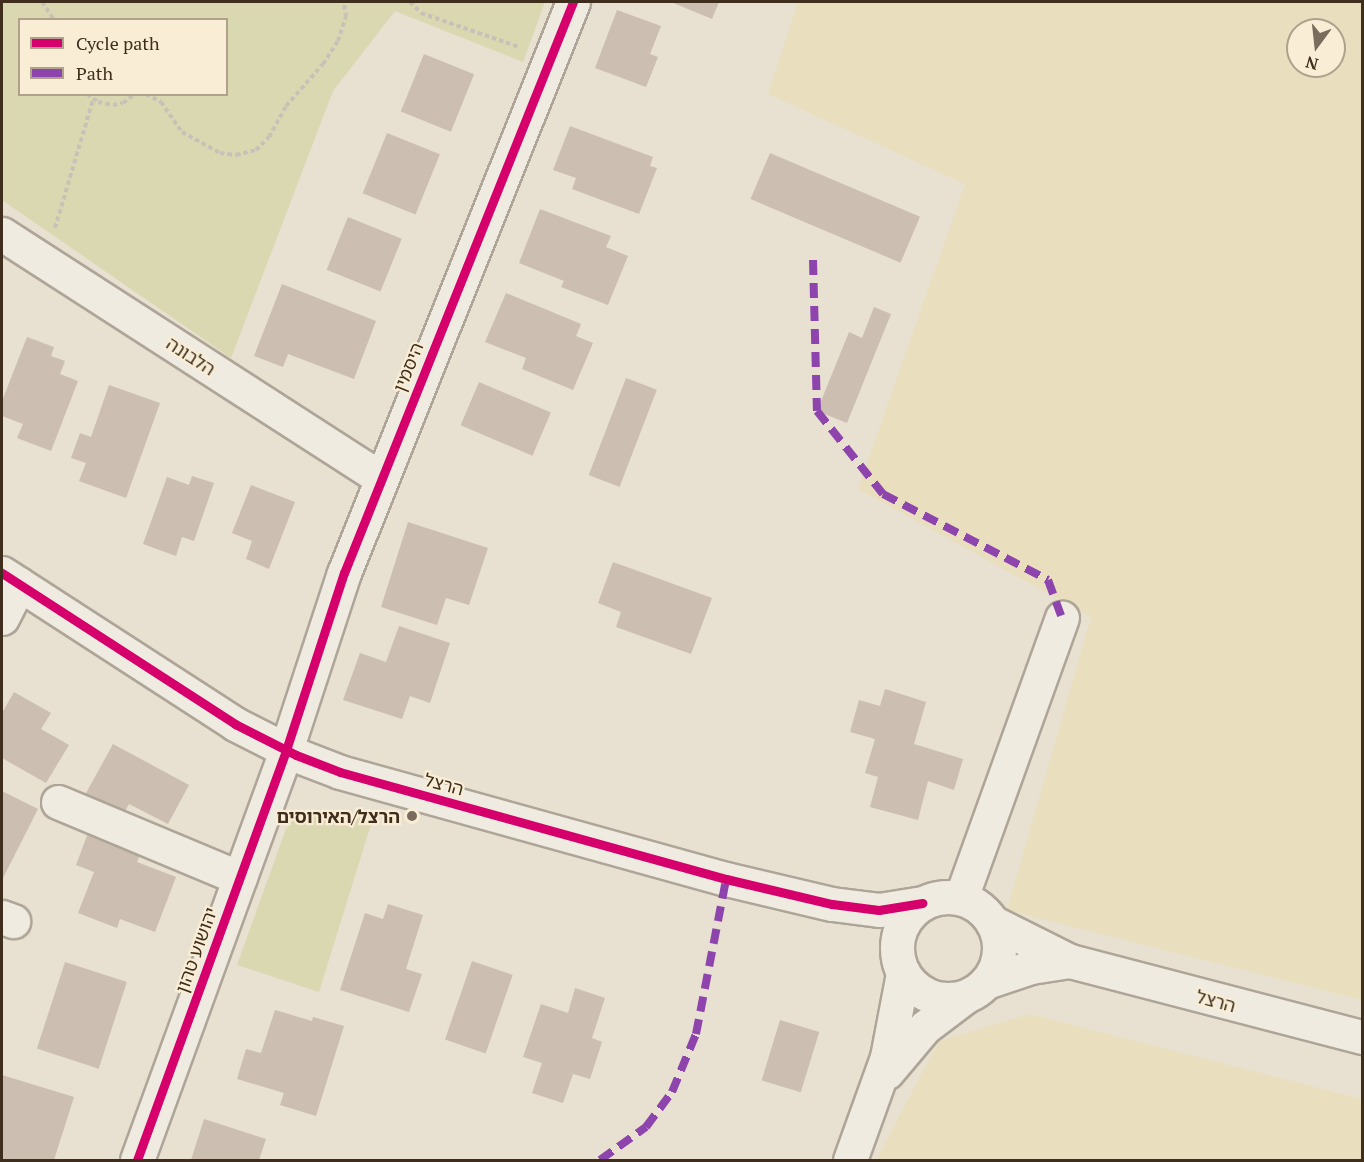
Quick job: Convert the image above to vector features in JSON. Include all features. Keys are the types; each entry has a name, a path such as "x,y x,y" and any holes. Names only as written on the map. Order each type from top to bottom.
{"street":[{"name":"היסמין","path":"286,750 338,590 573,2"},
{"name":"הלבונה","path":"2,234 381,478"},
{"name":"הרצל","path":"10,578 207,706 286,750 340,772 726,879 823,902 879,910 922,903"},
{"path":"2,618 10,578"},
{"path":"961,898 1062,618"},
{"name":"יהושוע טהון","path":"137,1161 286,750"},
{"path":"58,802 240,878"},
{"path":"878,1083 925,1027 976,989 995,969 999,953 998,937 993,922 983,910 961,898 937,897 922,903 910,913 898,934 896,951 902,970 913,985 927,995 943,999 976,989"},
{"name":"הרצל","path":"823,902 866,928 886,947 902,970"},
{"name":"הרצל","path":"993,922 1070,962 1362,1038"},
{"name":"הרצל","path":"976,989 1031,968 1070,962"},
{"path":"850,1161 891,1040 902,970"}],"path":[{"path":"42,2 53,18"},
{"path":"150,96 161,102 182,132 220,153 236,154 255,150 269,137 286,105 323,64 338,40 346,17 344,2"},
{"path":"410,2 421,13 550,58"},
{"path":"89,96 103,104 118,105 132,96"},
{"path":"45,261 93,100"}],"shaded area":[{"path":"798,2 1362,2 1362,1000 1007,910 1091,617 858,489 965,184 768,94"},
{"path":"1030,1014 1362,1099 1362,1160 876,1160 939,1041"}],"green space":[{"path":"2,2 545,2 523,62 395,11 333,91 231,358 2,200"},
{"path":"319,810 372,821 319,992 237,965 286,829 299,812"}],"building":[{"path":"671,2 719,2 712,19"},
{"path":"617,10 661,26 650,54 658,57 646,87 595,68"},
{"path":"424,54 474,74 451,132 401,111"},
{"path":"570,126 653,157 650,166 657,168 639,214 572,189 576,178 553,170"},
{"path":"387,133 440,154 416,215 363,193"},
{"path":"770,153 920,217 901,263 750,199"},
{"path":"540,209 611,236 606,247 628,256 608,305 561,287 564,281 519,263"},
{"path":"348,217 402,239 380,292 327,270"},
{"path":"282,284 376,321 354,379 288,354 283,367 254,356"},
{"path":"506,293 581,324 576,336 593,343 573,390 522,369 526,358 485,342"},
{"path":"874,307 891,314 847,423 817,411 849,332 862,338"},
{"path":"27,337 54,347 51,356 65,361 60,374 78,381 51,451 17,438 23,424 2,416 2,401"},
{"path":"626,378 657,390 620,487 589,475"},
{"path":"479,382 551,412 532,456 461,425"},
{"path":"109,385 160,403 126,498 79,481 86,463 71,458 80,433 91,437"},
{"path":"192,476 214,483 194,541 182,537 176,556 143,544 167,477 189,485"},
{"path":"251,485 295,502 269,569 246,559 252,541 232,533"},
{"path":"408,522 488,548 469,605 446,598 437,625 381,607"},
{"path":"613,562 712,598 691,654 616,627 621,612 598,603"},
{"path":"399,626 450,643 430,703 410,696 402,719 343,700 360,653 386,662"},
{"path":"885,689 926,702 914,744 963,759 954,790 928,781 918,820 870,807 878,777 865,773 875,739 850,732 859,700 880,706"},
{"path":"14,692 51,713 41,729 69,745 46,783 2,758 2,713"},
{"path":"113,744 189,785 168,824 129,804 123,815 85,795"},
{"path":"2,791 38,809 2,880"},
{"path":"91,825 144,845 137,862 176,877 155,932 120,919 117,928 78,913 94,872 76,865"},
{"path":"388,904 423,915 406,969 422,974 409,1012 340,990 365,913 383,919"},
{"path":"472,961 513,975 486,1053 445,1039"},
{"path":"65,962 127,982 99,1069 37,1049"},
{"path":"575,988 605,998 592,1038 602,1042 590,1079 573,1074 563,1103 532,1093 542,1063 523,1057 541,1004 568,1013"},
{"path":"275,1010 312,1021 313,1017 344,1026 316,1116 280,1105 284,1093 237,1079 246,1049 261,1053"},
{"path":"780,1020 819,1032 801,1092 762,1080"},
{"path":"2,1075 74,1097 54,1160 2,1160"},
{"path":"204,1119 266,1139 259,1160 191,1160"}],"marked path":[{"path":"813,260 817,411 883,494 1048,580 1062,618"},
{"path":"600,1160 646,1127 672,1092 696,1034 726,879"}],"cycle path":[{"path":"137,1160 286,750 344,573 573,2"},
{"path":"2,573 235,724 296,755 340,772 726,879 832,904 879,910 922,903"}],"place":[{"name":"הרצל/האירוסים","path":"412,816"}]}
